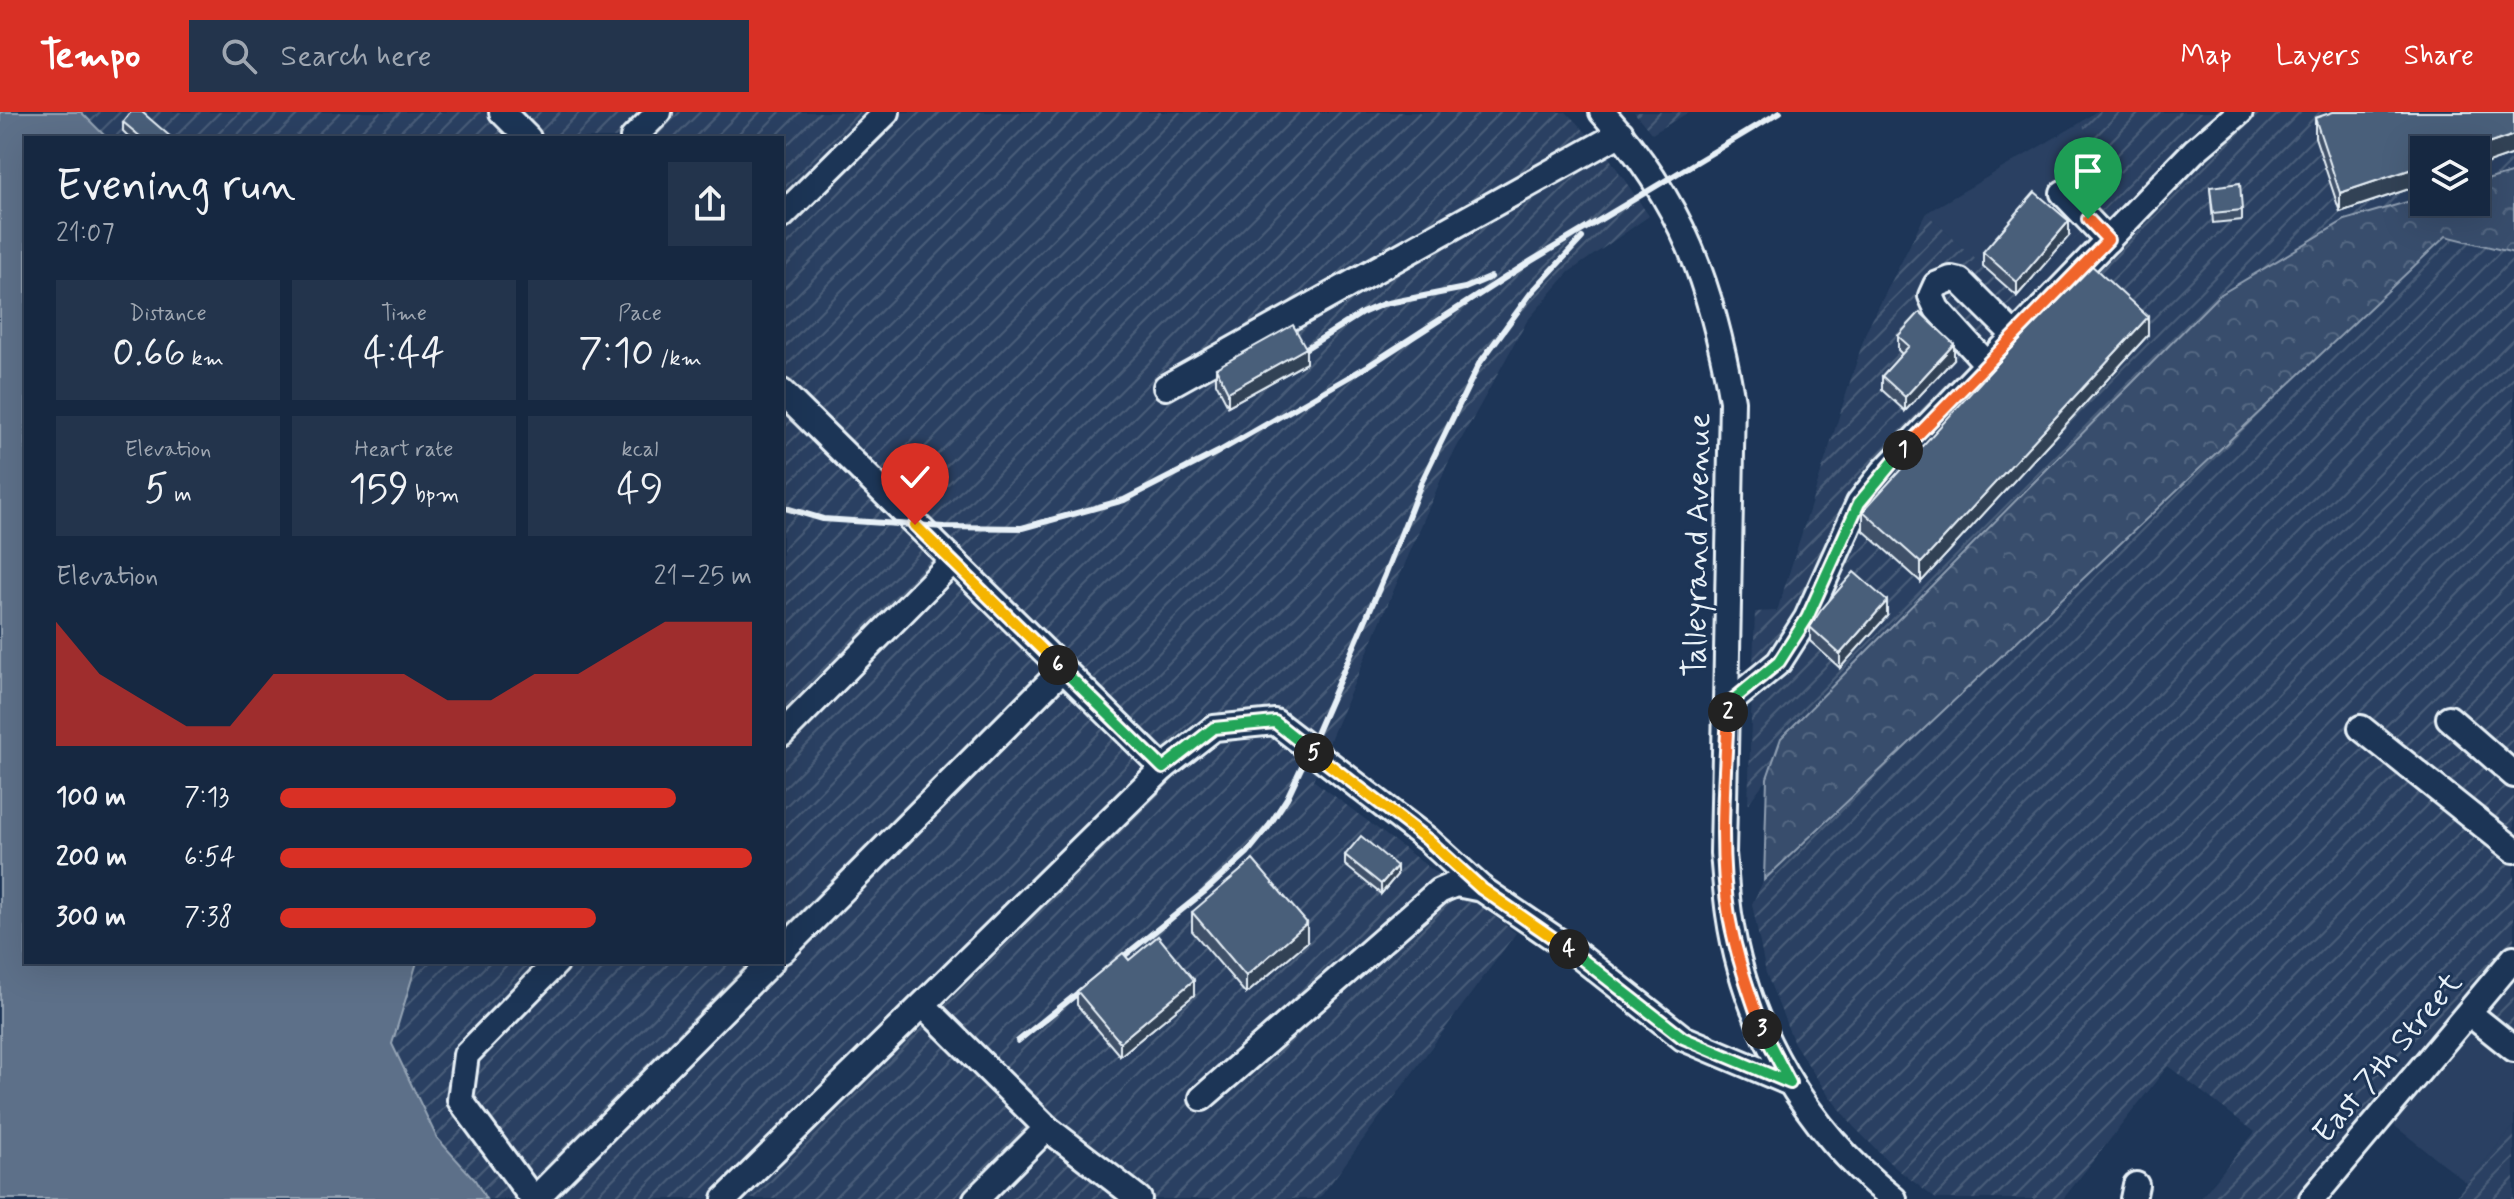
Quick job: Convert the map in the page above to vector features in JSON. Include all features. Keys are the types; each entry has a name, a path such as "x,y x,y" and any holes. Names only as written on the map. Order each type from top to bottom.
{"street":[{"path":"502,112 526,136"},
{"path":"635,136 659,112"},
{"path":"784,214 887,112"},
{"name":"Talleyrand Avenue","path":"1602,112 1659,183 1687,237 1701,271 1722,342 1732,401 1723,853 1729,916 1744,979 1766,1038 1790,1083 1829,1138 1894,1199"},
{"path":"1728,704 1779,662 1807,618 1859,503 1884,471 2194,151 2240,112"},
{"path":"1166,387 1621,133"},
{"path":"2063,193 2108,240"},
{"path":"1987,364 1937,309 1931,296 1936,285 1951,279 1960,281 2015,336"},
{"path":"784,394 1163,768"},
{"path":"784,732 952,562"},
{"path":"784,949 1062,670"},
{"path":"2449,718 2514,775"},
{"path":"725,1199 1163,768 1214,728 1275,722 1428,840 1482,889 1573,951 1683,1038 1790,1083"},
{"path":"2361,728 2514,850"},
{"path":"1202,1098 1439,891 1456,884 1482,889"},
{"name":"East 7th Street","path":"2317,1197 2514,958"},
{"path":"555,964 466,1055 460,1100 534,1199 769,964"},
{"path":"923,1005 1047,1128 1139,1199"},
{"path":"2469,1013 2514,1049"},
{"path":"976,1199 1047,1128"}],"shaded area":[{"path":"0,112 81,112 105,136 24,136 24,964 416,964 392,1044 437,1138 475,1180 486,1199 0,1199"},
{"path":"81,112 1566,112 1606,153 1649,216 1569,272 1527,321 1447,465 1313,780 1516,933 1316,1199 486,1199 475,1180 437,1138 392,1044 416,964 784,964 784,136 105,136"},
{"path":"1634,112 1689,112 1652,134"},
{"path":"2095,112 2514,112 2514,172 2490,179 2490,136 2410,136 2410,201 2345,220 2218,296 1781,738 1767,778 1748,804 1755,612 1777,611 1866,332 1926,213 2018,299 2128,182 2080,123"},
{"path":"2080,123 2129,182 2017,299 1926,213"},
{"path":"2446,236 2514,253 2514,1062 2469,1028 2329,1199 2200,1199 2255,1132 2168,1066 2063,1199 1936,1199 1892,1165 1853,1126 1794,1043 1766,973 1752,904 1764,880"},
{"path":"2470,1028 2514,1062 2514,1126 2467,1183 2391,1123"},
{"path":"2514,1126 2514,1199 2454,1199 2467,1183"}],"green space":[{"path":"2514,172 2514,253 2446,236 1764,880 1767,778 1781,738 2218,296 2345,220 2410,201 2410,216 2490,216 2490,179"}],"building":[{"path":"131,112 142,112 170,136 140,136 123,122"},
{"path":"2333,112 2514,112 2514,135 2490,143 2490,136 2410,136 2410,170 2340,193 2315,118"},
{"path":"2240,183 2242,210 2213,213 2210,187"},
{"path":"2035,192 2069,221 2017,282 1983,252"},
{"path":"2089,263 2148,317 1921,563 1863,511"},
{"path":"1920,312 1954,344 1905,397 1882,376 1909,346 1898,336"},
{"path":"1293,325 1306,348 1228,392 1216,368"},
{"path":"1854,572 1887,601 1840,654 1810,627"},
{"path":"1361,836 1397,866 1381,884 1345,855"},
{"path":"1253,860 1307,923 1246,976 1192,912"},
{"path":"1158,936 1194,980 1120,1042 1077,991 1123,953 1129,960"}],"railway":[{"path":"784,508 823,519 944,527 1022,528 1124,500 1218,452 1368,366 1531,261 1780,112"},
{"path":"1018,1041 1204,892 1247,853 1269,826 1302,766 1422,481 1479,364 1531,293 1582,238"},
{"path":"1300,352 1362,313 1383,304 1465,288 1491,277"}],"route":[{"path":"915,525 1163,768 1214,728 1275,722 1428,840 1482,889 1573,951 1683,1038 1790,1083 1766,1038 1744,979 1729,916 1723,853 1728,704 1779,662 1807,618 1859,503 1884,471 2108,240 2088,219"}]}
